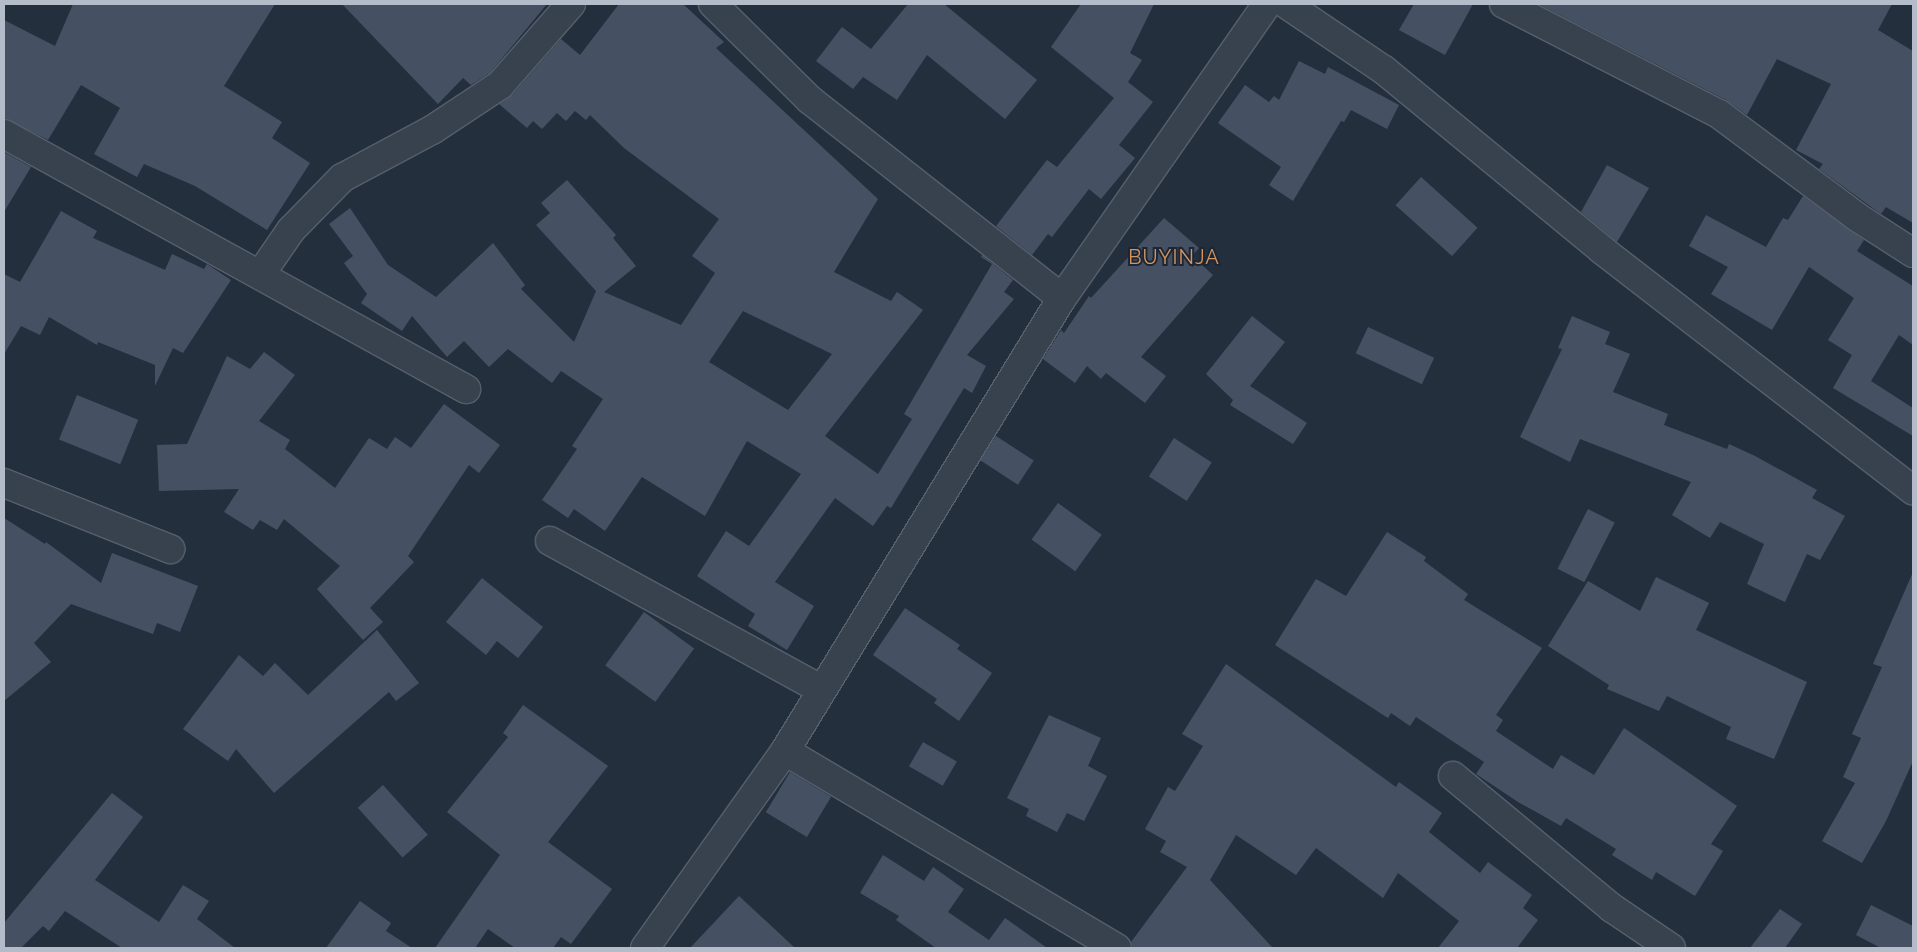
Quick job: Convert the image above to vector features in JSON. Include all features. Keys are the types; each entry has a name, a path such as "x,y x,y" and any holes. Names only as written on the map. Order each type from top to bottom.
{"street":[{"path":"260,275 291,230 342,178 432,130 500,84 571,4"},
{"path":"713,4 810,100 1062,298"},
{"path":"645,948 785,751 820,688 1062,298 1267,4"},
{"path":"1286,4 1384,70 1602,250 1913,490"},
{"path":"1504,4 1719,114 1857,217 1913,253"},
{"path":"4,134 466,389"},
{"path":"4,484 170,549"},
{"path":"550,541 820,688"},
{"path":"785,751 1117,948"},
{"path":"1452,776 1612,908 1671,948"}],"building":[{"path":"73,4 275,4 224,86 282,122 272,138 310,163 267,230 195,186 144,164 137,177 94,154 120,108 81,85 48,140 4,118 4,20 55,46"},
{"path":"342,4 547,4 490,73 471,85 463,78 438,104"},
{"path":"619,4 683,4 724,42 716,48 878,199 834,272 891,301 897,292 923,310 825,436 878,474 912,419 904,414 992,264 981,257 982,255 1013,280 1004,292 1014,299 967,355 986,366 972,393 964,388 891,508 887,506 873,526 835,498 775,582 814,606 787,650 748,626 755,614 697,576 726,531 749,546 801,474 747,441 705,516 642,477 605,531 574,509 568,518 542,500 577,449 572,446 603,399 561,371 552,383 508,349 489,367 464,341 447,357 412,316 402,331 361,303 367,294 344,263 353,256 329,224 350,208 388,265 436,297 493,243 525,285 521,289 574,342 596,291 536,225 550,213 541,203 567,180 616,235 613,238 636,266 604,292 681,325 715,273 692,256 719,219 624,148 590,115 586,120 575,111 566,121 557,113 542,129 533,121 527,128 499,104 512,95 561,39 580,55","holes":["743,311 832,354 788,410 709,362"]},
{"path":"908,4 944,4 1037,80 1005,119 927,55 897,100 863,77 853,89 816,61 842,27 871,49"},
{"path":"1081,4 1154,4 1130,53 1142,60 1128,82 1153,102 1119,145 1135,158 1101,199 1089,189 1052,237 1048,234 1032,255 996,226 1047,160 1057,167 1114,98 1051,47"},
{"path":"1414,4 1473,4 1445,55 1399,30"},
{"path":"1538,4 1892,4 1878,30 1913,51 1913,223 1886,207 1881,214 1819,169 1823,164 1796,150 1831,84 1777,59 1747,115 1726,100"},
{"path":"1299,61 1325,74 1328,67 1399,105 1387,129 1351,110 1344,122 1341,121 1293,201 1269,185 1281,167 1218,123 1245,85 1269,102 1274,96 1279,100"},
{"path":"4,152 31,167 4,212"},
{"path":"1607,165 1649,188 1617,242 1581,212"},
{"path":"1421,177 1477,228 1452,256 1396,205"},
{"path":"1803,196 1864,240 1857,251 1913,286 1913,345 1899,335 1871,381 1913,408 1913,436 1833,388 1852,355 1828,340 1854,298 1809,267 1772,330 1711,294 1728,267 1689,246 1706,215 1766,247 1783,218 1788,220"},
{"path":"61,211 97,231 93,238 165,270 172,254 204,269 207,264 231,280 183,353 173,348 155,386 155,365 98,342 97,345 49,317 40,335 21,326 4,354 4,274 20,282"},
{"path":"1164,218 1199,248 1192,256 1213,275 1141,357 1166,376 1145,403 1106,373 1101,379 1087,366 1075,383 1043,359 1061,330 1064,333 1089,296 1091,298"},
{"path":"1252,316 1285,342 1250,386 1307,423 1293,444 1230,405 1233,400 1206,374"},
{"path":"1572,316 1610,332 1605,344 1630,354 1613,392 1668,414 1664,425 1727,449 1729,444 1755,456 1817,490 1812,498 1845,516 1820,560 1807,554 1785,602 1747,584 1764,544 1720,522 1710,538 1672,515 1691,482 1580,439 1570,462 1520,437 1562,349 1558,348"},
{"path":"1368,327 1434,358 1422,384 1356,353"},
{"path":"264,352 295,375 259,421 290,440 285,449 335,488 369,438 387,449 395,437 411,448 444,404 500,445 479,473 469,465 408,556 414,562 370,608 383,622 363,640 317,589 340,566 284,519 277,530 260,520 253,530 224,512 239,489 159,491 157,445 187,444 227,356 250,369"},
{"path":"77,395 138,420 120,464 59,440"},
{"path":"996,436 1034,461 1018,485 980,460"},
{"path":"1174,438 1212,463 1187,501 1149,477"},
{"path":"1058,503 1102,535 1075,571 1032,539"},
{"path":"1588,509 1615,523 1584,582 1558,569"},
{"path":"4,518 45,544 46,542 101,583 112,553 198,586 180,632 157,623 153,634 71,604 34,643 51,662 4,701"},
{"path":"1387,532 1426,557 1424,561 1468,594 1464,600 1542,648 1496,715 1503,720 1496,731 1553,769 1561,755 1594,775 1624,728 1737,806 1711,844 1723,851 1695,896 1656,872 1652,880 1612,855 1616,849 1566,818 1561,826 1518,802 1476,774 1484,762 1416,717 1410,726 1391,713 1388,718 1275,645 1316,579 1346,596"},
{"path":"1913,572 1913,761 1886,821 1862,863 1822,841 1855,783 1843,777 1861,738 1852,734 1882,667 1873,664"},
{"path":"1656,577 1709,603 1696,630 1807,682 1774,759 1726,739 1731,727 1667,696 1659,711 1607,689 1609,685 1548,646 1588,581 1640,611"},
{"path":"482,578 543,627 518,658 497,641 486,655 446,622"},
{"path":"905,608 960,645 957,649 992,673 959,721 934,703 937,699 873,655"},
{"path":"644,612 694,648 655,702 605,665"},
{"path":"377,630 419,683 396,701 389,692 274,793 236,749 228,761 183,729 239,655 263,676 275,663 308,695"},
{"path":"1226,664 1396,787 1399,782 1442,813 1429,832 1480,873 1488,862 1532,895 1523,908 1538,920 1517,948 1438,948 1459,921 1398,873 1383,898 1316,848 1296,875 1236,835 1210,880 1273,948 1133,948 1131,942 1187,867 1160,852 1166,841 1145,829 1168,787 1175,791 1203,746 1182,734"},
{"path":"523,705 608,766 548,842 612,889 571,944 561,937 553,948 515,948 488,929 475,948 435,948 500,855 447,812 508,737 503,733"},
{"path":"1049,715 1101,738 1088,766 1107,776 1084,821 1067,813 1057,832 1026,816 1029,809 1007,798"},
{"path":"923,742 957,762 943,786 909,766"},
{"path":"790,772 831,797 807,837 766,812"},
{"path":"383,785 428,835 403,858 358,808"},
{"path":"112,793 143,817 95,880 159,922 183,885 209,901 197,919 235,948 122,948 65,911 49,931 43,926 21,948 4,948 4,923"},
{"path":"883,855 924,881 933,867 964,889 948,912 989,940 1005,918 1047,948 936,948 896,920 899,916 860,893"},
{"path":"739,896 795,948 690,948"},
{"path":"360,901 391,923 386,931 412,948 326,948"},
{"path":"1871,905 1913,926 1913,948 1881,948 1856,935"},
{"path":"1780,909 1802,924 1785,948 1750,948"}],"district":[{"name":"BUYINJA","path":"1174,257"}]}
